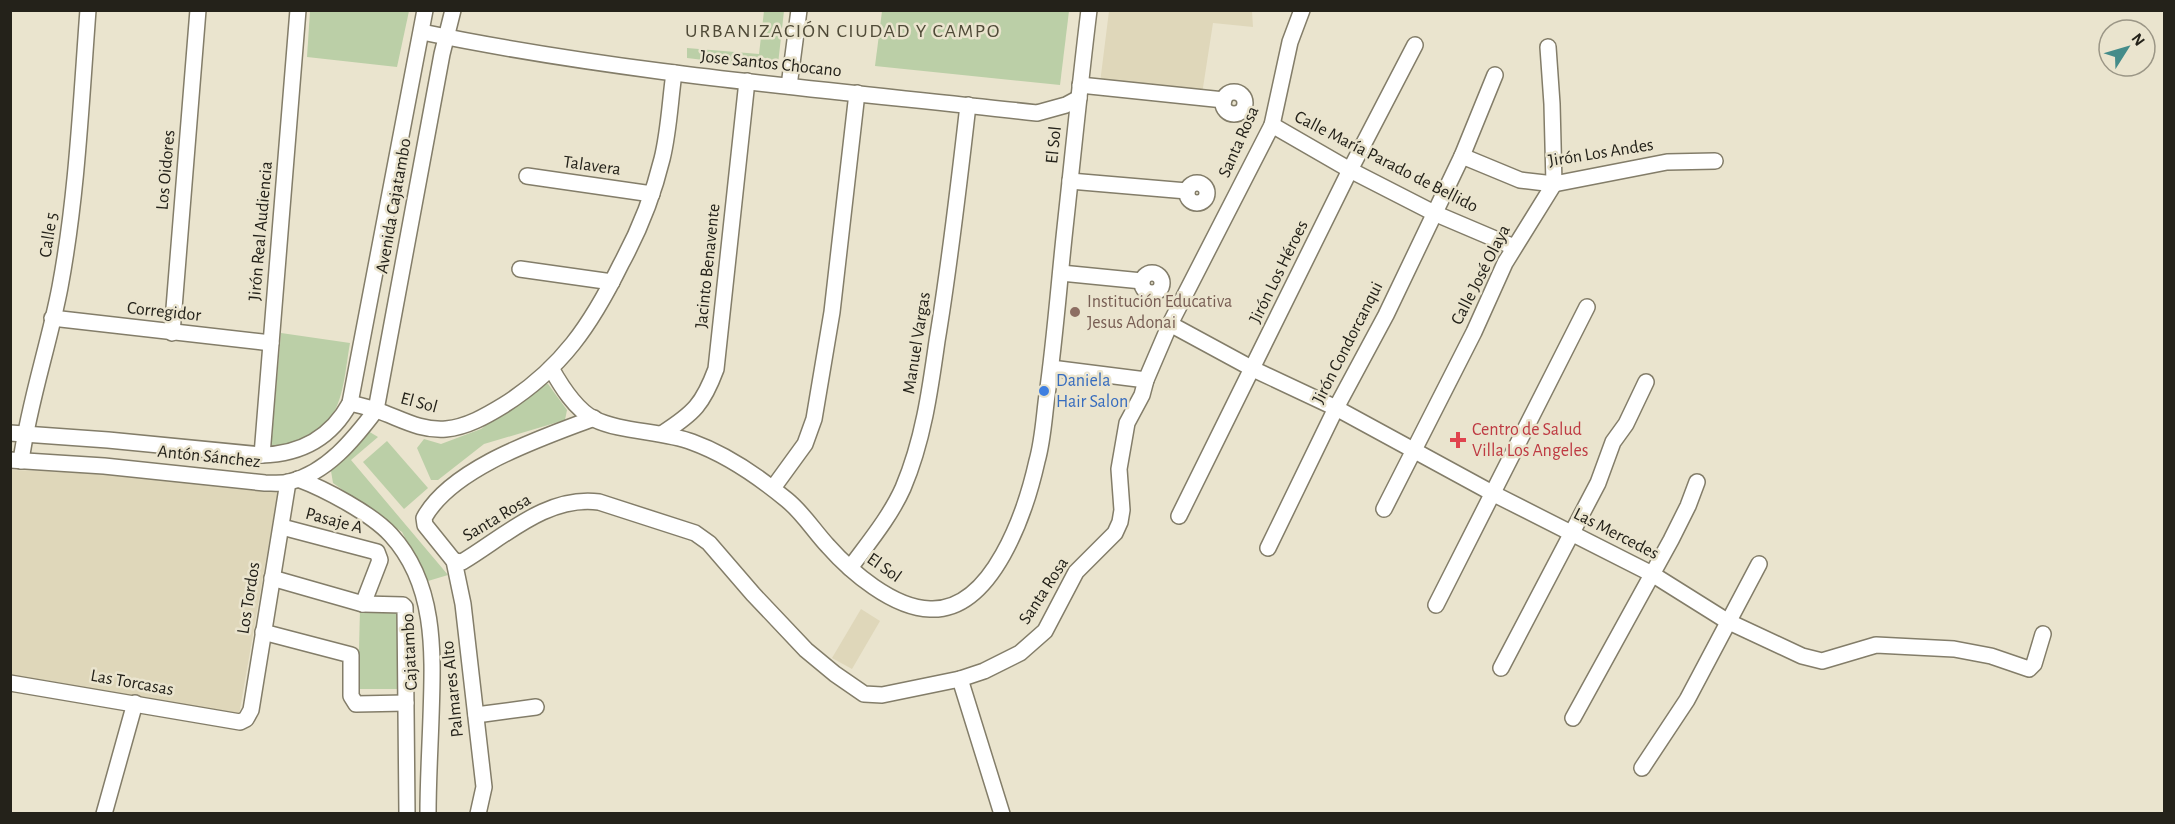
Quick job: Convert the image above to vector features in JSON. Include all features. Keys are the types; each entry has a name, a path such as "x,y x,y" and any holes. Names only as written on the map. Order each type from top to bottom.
{"street":[{"name":"Calle 5","path":"16,460 17,434 52,318 72,220 88,10"},
{"name":"Los Oidores","path":"172,333 198,10"},
{"name":"Jirón Real Audiencia","path":"262,455 298,10"},
{"name":"Avenida Cajatambo","path":"350,403 425,10"},
{"name":"Avenida Cajatambo","path":"376,410 442,54 453,10"},
{"path":"789,86 799,10"},
{"name":"El Sol","path":"350,403 376,410 415,426 444,429 458,427 498,409 534,384 551,368 569,396 594,418 611,424 663,433 695,442 758,476 794,505 826,544 850,568 898,602 932,610 950,606 969,596 987,579 1015,531 1038,458 1051,368 1089,10"},
{"name":"Santa Rosa","path":"454,561 462,562 527,520 554,508 587,500 695,533 709,543 792,636 813,656 864,694 882,695 960,679 984,671 1020,653 1045,631 1076,572 1115,533 1120,522 1122,510 1119,484 1127,423 1142,395 1170,324 1272,125 1290,42 1302,10"},
{"name":"Jose Santos Chocano","path":"422,32 575,59 674,73 1037,113 1066,105 1079,92"},
{"name":"Jirón Los Héroes","path":"1179,516 1350,170 1415,45"},
{"path":"1548,47 1554,184"},
{"path":"551,368 591,322 640,228 663,157 674,73"},
{"name":"Jirón Condorcanqui","path":"1268,549 1336,408 1386,315 1462,156 1495,75"},
{"name":"Jacinto Benavente","path":"663,433 696,408 704,398 716,369 747,81"},
{"path":"1079,92 1224,100"},
{"path":"773,488 805,444 814,419 832,312 857,93"},
{"name":"Manuel Vargas","path":"850,568 888,516 903,489 926,415 951,255 968,105"},
{"name":"Calle María Parado de Bellido","path":"1272,125 1350,170 1434,213 1514,247"},
{"name":"Jirón Los Andes","path":"1462,156 1520,180 1554,184 1667,162 1714,162"},
{"name":"Talavera","path":"527,176 652,194"},
{"path":"1070,181 1187,191"},
{"name":"Calle José Olaya","path":"1384,509 1474,332 1514,247 1554,184"},
{"path":"388,208 412,212"},
{"path":"520,269 612,282"},
{"path":"1060,273 1142,281"},
{"path":"1436,605 1587,307"},
{"name":"Corregidor","path":"52,318 271,343"},
{"name":"Las Mercedes","path":"1170,324 1253,369 1414,448 1494,494 1652,574 1727,621 1802,656 1822,661 1879,645 1954,649 1991,656 2029,669 2034,664 2043,634"},
{"path":"1051,368 1146,380"},
{"path":"1501,668 1598,483 1613,442 1626,424 1646,382"},
{"name":"Antón Sánchez","path":"17,434 282,455 312,443 341,420 350,403"},
{"name":"Antón Sánchez","path":"16,460 114,467 266,483 293,481 316,471 340,452 355,438 376,410"},
{"path":"454,561 425,525 424,518 427,512 440,498 478,468 503,454 594,418"},
{"name":"Los Tordos","path":"246,719 251,710 272,578 293,481"},
{"name":"Cajatambo","path":"293,481 325,489 390,533 419,579 426,601 432,671 428,813"},
{"path":"1573,718 1688,506 1697,482"},
{"name":"Pasaje A","path":"282,527 376,552 380,560 363,604"},
{"name":"Palmares Alto","path":"454,561 463,603 484,787 478,813"},
{"path":"1642,768 1687,700 1759,564"},
{"path":"272,578 363,604 403,605 405,607 407,813"},
{"path":"263,632 351,655 351,696 356,704 406,704"},
{"path":"960,679 1002,813"},
{"name":"Las Torcasas","path":"10,683 240,722 246,719"},
{"path":"104,813 135,704"},
{"path":"476,715 536,707"}],"shaded area":[{"path":"1109,11 1252,11 1253,27 1213,23 1202,94 1100,83"},
{"path":"11,470 129,474 278,491 239,715 11,676"},
{"path":"861,609 880,621 852,669 832,658"}],"green space":[{"path":"310,11 409,11 397,67 307,57"},
{"path":"764,11 784,11 778,64 771,68 687,58 687,48 759,54"},
{"path":"882,11 1069,11 1060,85 875,66"},
{"path":"281,333 350,343 343,388 333,414 325,425 314,435 299,442 271,448"},
{"path":"540,384 548,384 567,410 565,420 484,444 438,480 431,480 417,448 424,439 441,444 481,429"},
{"path":"368,431 378,437 351,460 448,575 428,581 402,532 333,483 331,471"},
{"path":"387,441 428,488 404,509 363,462"},
{"path":"360,609 401,610 400,689 358,689"}],"place":[{"name":"Institución Educativa Jesus Adonai","path":"1075,312"},
{"name":"Daniela Hair Salon","path":"1044,391"},
{"name":"Centro de Salud Villa Los Angeles","path":"1458,440"}],"district":[{"name":"URBANIZACIÓN CIUDAD Y CAMPO","path":"843,31"}]}
